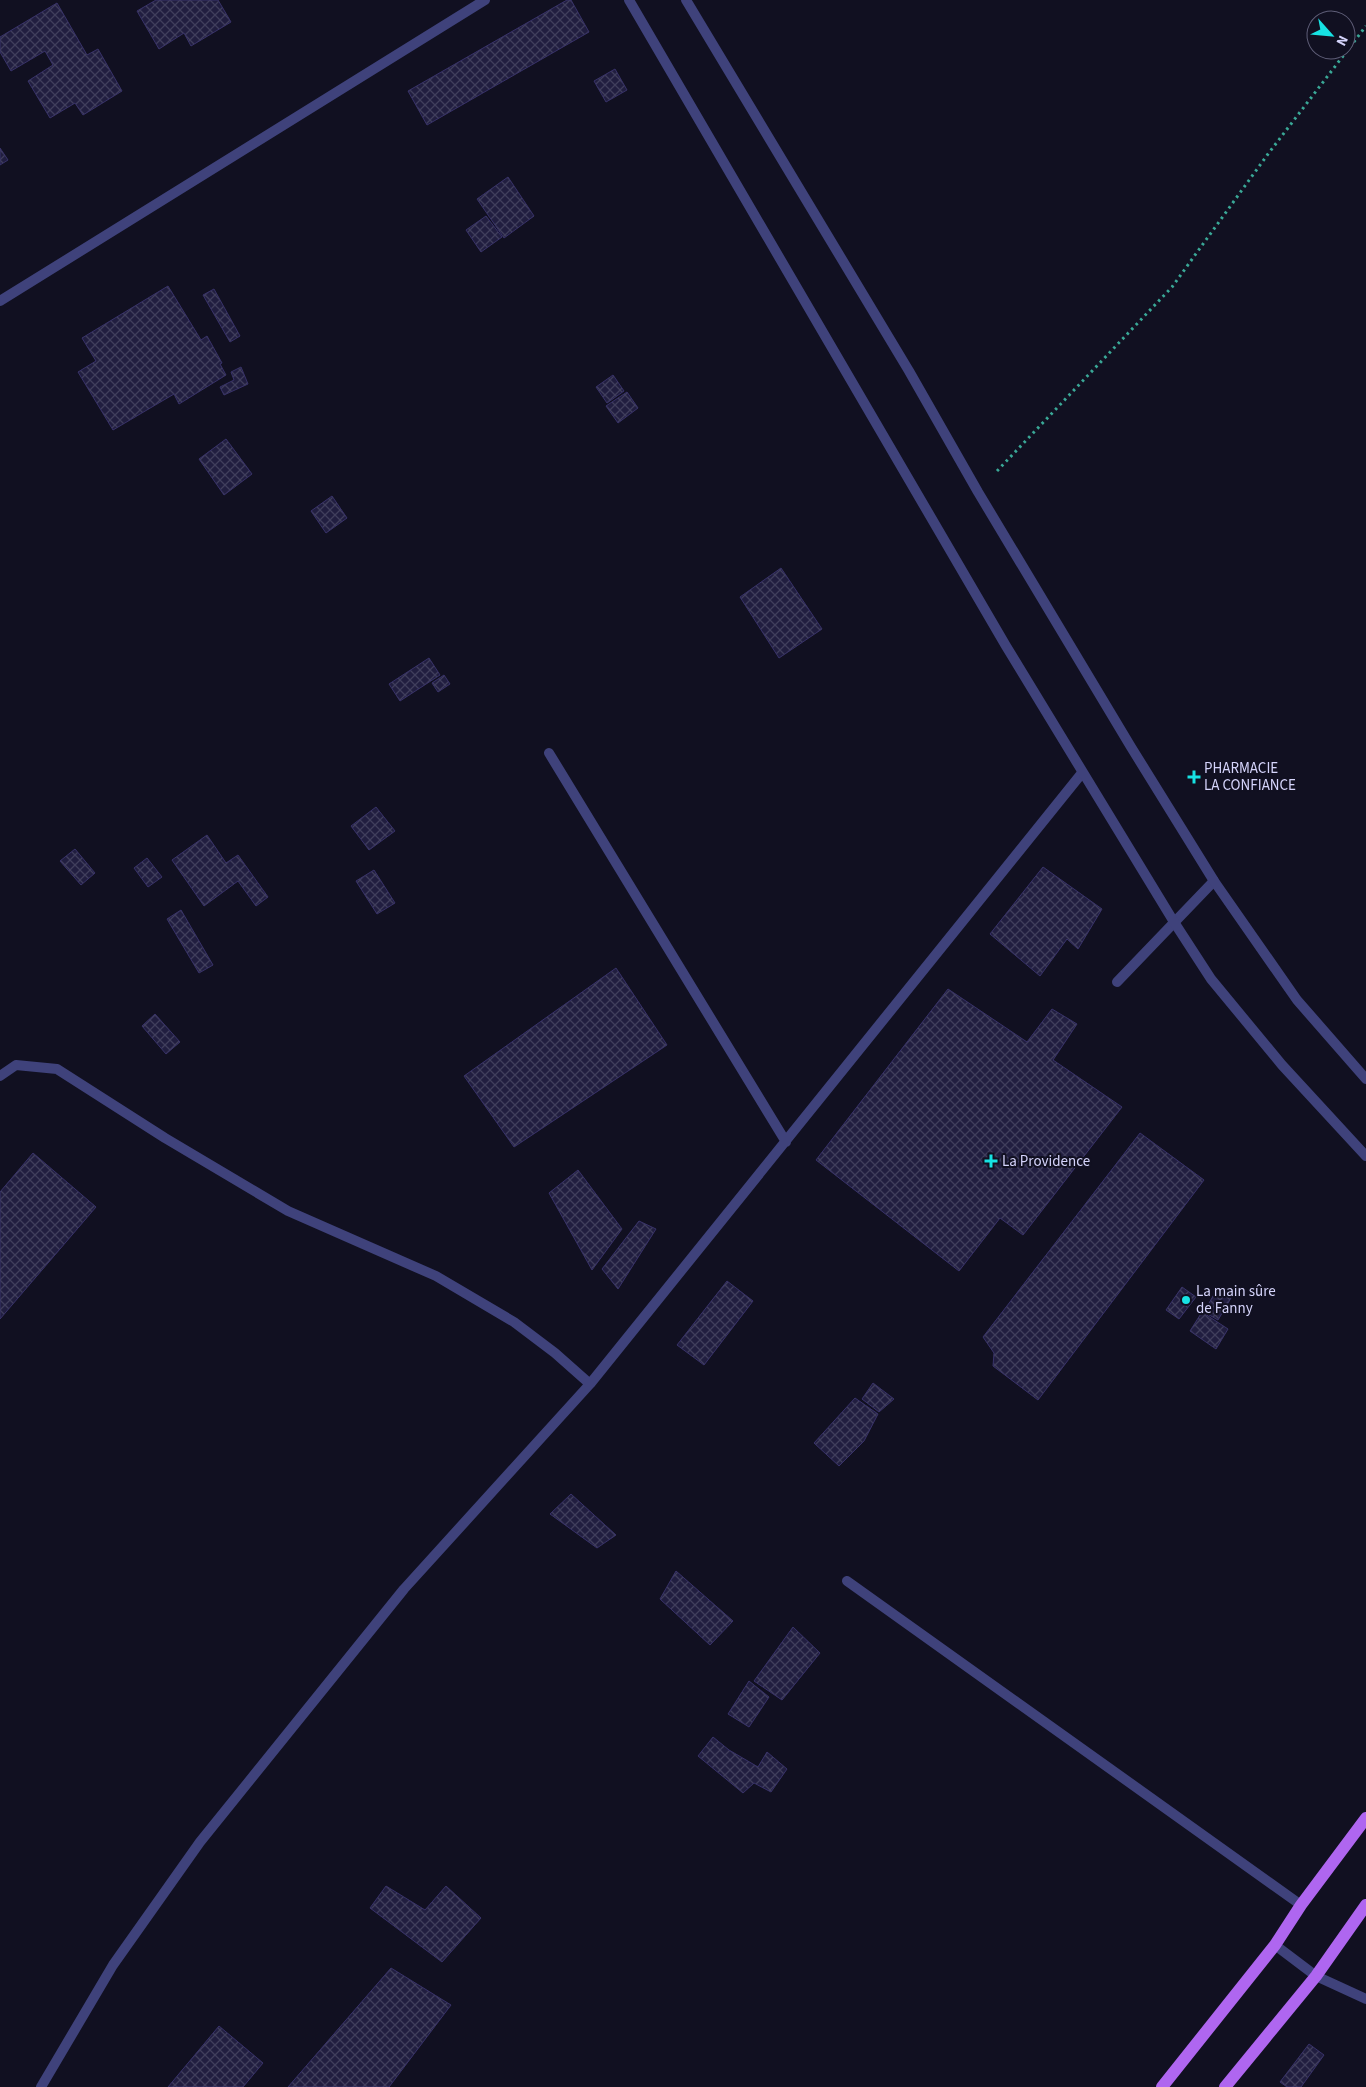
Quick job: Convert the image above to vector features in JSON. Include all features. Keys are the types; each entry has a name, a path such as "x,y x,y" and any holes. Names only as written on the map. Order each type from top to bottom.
{"main road":[{"path":"1162,2087 1275,1944 1301,1905 1366,1818"},
{"path":"1225,2087 1316,1976 1366,1905"}],"street":[{"path":"0,301 485,0"},
{"path":"629,0 1006,646 1174,922 1211,979 1288,1072 1366,1156"},
{"path":"686,0 909,371 978,492 1214,880 1298,1000 1366,1079"},
{"path":"549,754 786,1142"},
{"path":"41,2087 113,1965 200,1842 404,1589 590,1384 1082,772"},
{"path":"1116,982 1214,880"},
{"path":"0,1076 16,1065 58,1069 165,1138 288,1211 436,1276 514,1322 555,1353 590,1384"},
{"path":"847,1581 1301,1905"},
{"path":"1275,1944 1316,1976 1366,1999"}],"path":[{"path":"978,492 1172,287 1268,154 1366,26"}],"building":[{"path":"156,0 218,0 231,22 191,46 184,33 159,49 137,11"},
{"path":"567,0 571,0 589,32 427,125 408,91"},
{"path":"57,3 87,55 98,49 122,91 83,115 75,103 50,118 28,81 53,65 45,51 11,71 0,52 0,37"},
{"path":"615,69 627,90 606,102 594,81"},
{"path":"0,148 8,160 0,165"},
{"path":"508,177 534,216 504,238 477,199"},
{"path":"486,216 502,237 481,252 466,230"},
{"path":"168,286 201,340 207,336 222,363 220,364 226,375 179,404 174,394 113,430 78,372 96,361 82,338"},
{"path":"214,289 240,336 230,342 203,295"},
{"path":"241,367 248,384 224,395 220,387 234,380 231,372"},
{"path":"613,375 624,391 607,403 596,387"},
{"path":"627,392 638,408 618,423 606,406"},
{"path":"226,439 252,474 224,495 199,459"},
{"path":"332,496 347,518 326,533 311,511"},
{"path":"781,568 822,629 779,658 740,597"},
{"path":"429,658 440,675 400,701 389,684"},
{"path":"444,675 450,684 438,692 432,683"},
{"path":"376,807 395,831 369,850 351,826"},
{"path":"207,835 226,863 238,855 268,897 256,906 238,881 204,906 172,860"},
{"path":"75,849 95,873 81,885 60,861"},
{"path":"147,858 162,877 148,887 134,868"},
{"path":"1043,867 1102,909 1078,949 1067,939 1040,976 990,934"},
{"path":"374,870 395,903 377,914 356,881"},
{"path":"181,910 213,965 199,973 167,919"},
{"path":"616,968 667,1045 514,1147 464,1076"},
{"path":"948,989 1027,1042 1052,1009 1077,1024 1053,1060 1122,1107 1023,1235 1000,1218 959,1271 816,1160"},
{"path":"155,1014 180,1042 166,1054 142,1026"},
{"path":"1140,1133 1204,1180 1038,1400 993,1366 994,1353 983,1337"},
{"path":"33,1153 96,1207 0,1319 0,1192"},
{"path":"578,1170 622,1229 592,1270 549,1193"},
{"path":"639,1221 656,1229 618,1289 602,1269"},
{"path":"727,1281 753,1301 704,1365 677,1345"},
{"path":"1182,1287 1196,1297 1179,1319 1166,1310"},
{"path":"1217,1289 1231,1298 1218,1320 1204,1312"},
{"path":"1202,1312 1228,1329 1216,1349 1190,1331"},
{"path":"873,1383 894,1399 879,1412 862,1399"},
{"path":"855,1398 878,1414 864,1441 839,1466 814,1443"},
{"path":"571,1494 616,1535 597,1548 550,1514"},
{"path":"676,1571 733,1621 710,1645 660,1599"},
{"path":"793,1627 820,1653 782,1700 754,1681"},
{"path":"749,1681 769,1697 749,1727 728,1714"},
{"path":"713,1737 729,1750 758,1767 767,1752 787,1769 771,1792 754,1783 743,1793 698,1756"},
{"path":"386,1886 425,1910 446,1886 481,1918 442,1962 370,1908"},
{"path":"391,1968 451,2005 389,2087 288,2087"},
{"path":"219,2026 263,2063 243,2087 168,2087"},
{"path":"1309,2044 1324,2055 1301,2087 1287,2087 1280,2082"}],"place":[{"name":"PHARMACIE LA CONFIANCE","path":"1194,777"},
{"name":"La Providence","path":"991,1161"},
{"name":"La main sûre de Fanny","path":"1186,1300"}]}
